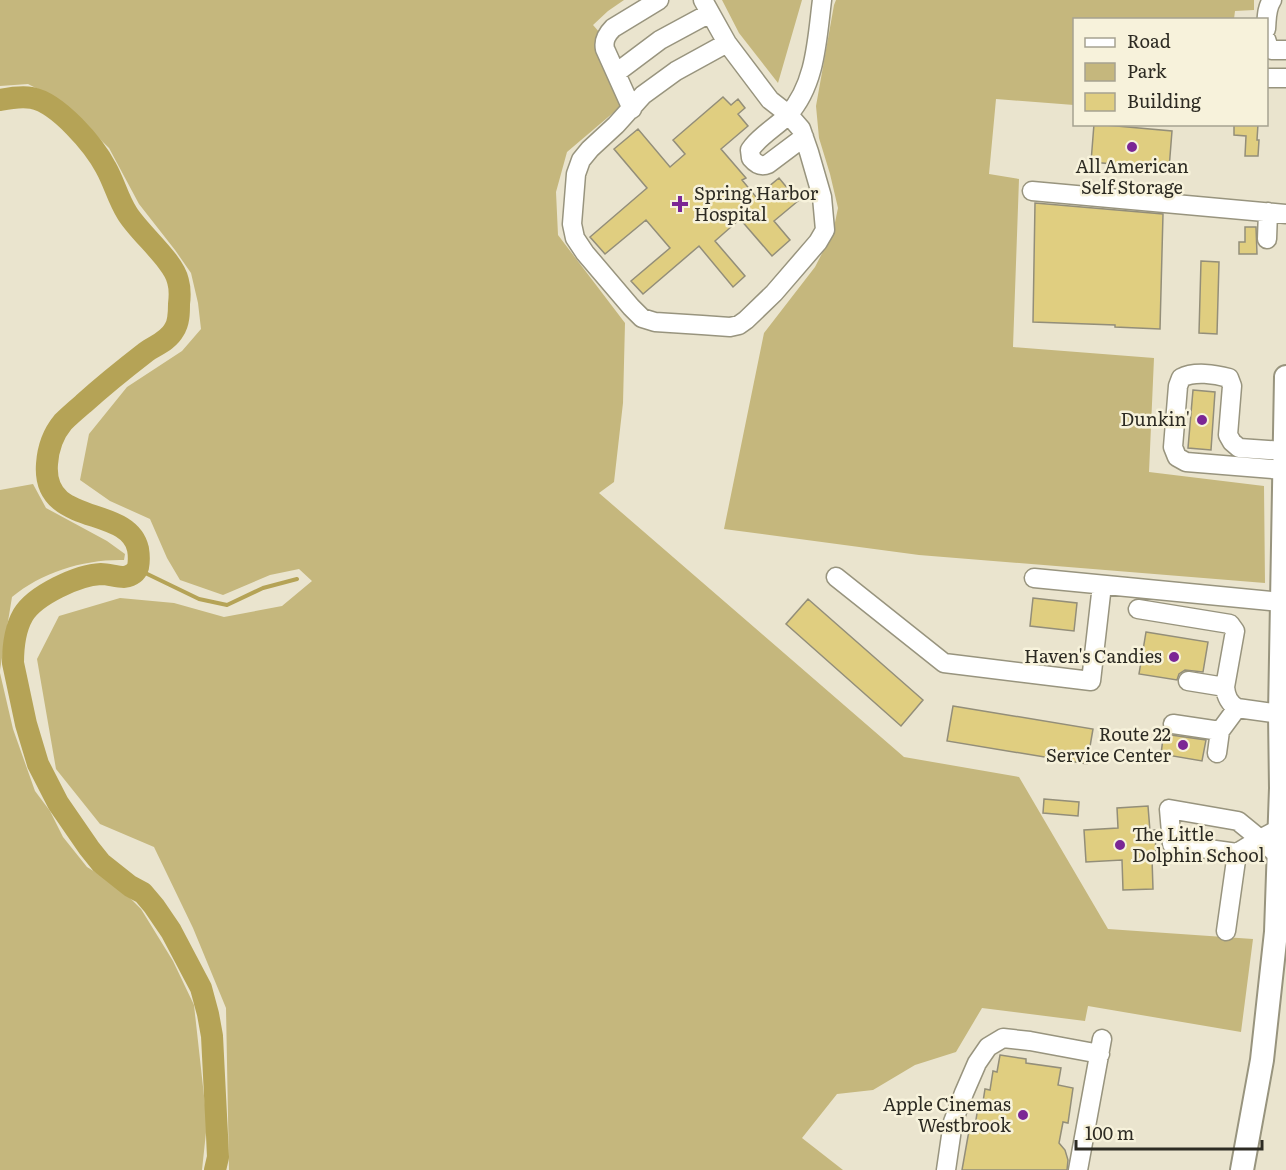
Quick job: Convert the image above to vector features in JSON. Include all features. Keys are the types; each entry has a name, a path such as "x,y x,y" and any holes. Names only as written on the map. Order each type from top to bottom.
{"main road":[{"path":"1241,1169 1262,1060 1276,932 1279,856 1269,834 1281,788 1281,602 1286,377"}],"lane":[{"path":"632,109 604,45 608,33 659,0"},
{"path":"804,137 764,166 758,165 751,158 750,150 753,146 788,114 803,93 813,65 822,0"},
{"path":"1267,18 1272,0"},
{"path":"616,73 707,6 727,44 770,100 788,114 801,129 822,197 825,230 818,242 774,293 739,325 730,327 642,318 585,253 575,238 572,224 576,174 581,160 590,148 632,109 643,95 676,71 727,44"},
{"path":"1268,45 1272,50 1286,51"},
{"path":"1268,78 1286,78"},
{"path":"1032,191 1277,213 1267,238"},
{"path":"1189,374 1229,378 1232,386 1228,435 1232,442 1239,448 1284,461 1186,462 1177,457 1173,447 1178,386 1181,378 1189,374"},
{"path":"836,577 944,663 1091,681 1102,585"},
{"path":"1034,578 1281,602"},
{"path":"1138,609 1230,624 1235,631 1235,636 1225,687 1226,696 1237,708 1280,714"},
{"path":"1188,681 1225,687"},
{"path":"1217,753 1220,731 1237,708"},
{"path":"1173,724 1220,731"},
{"path":"1169,809 1238,821 1269,834 1237,853 1172,844 1169,809"},
{"path":"1226,931 1237,853"},
{"path":"946,1170 957,1113 977,1063 988,1047 1003,1038 1101,1046 1079,1170"}],"green space":[{"path":"0,0 624,0 593,25 600,33 596,40 596,50 620,107 567,152 556,192 558,235 625,323 623,403 614,482 599,493 904,757 1019,777 1108,929 1253,939 1241,1032 1088,1006 1085,1021 982,1008 956,1052 915,1065 873,1090 837,1094 802,1138 843,1170 229,1170 226,1008 193,928 154,847 100,824 56,769 37,659 59,616 120,598 174,603 224,617 282,606 312,581 299,569 270,575 223,595 180,580 167,558 150,519 110,501 80,480 89,434 127,387 182,351 201,329 198,303 191,273 139,204 109,148 61,101 28,84 0,86"},
{"path":"722,0 802,0 778,83 739,33"},
{"path":"836,0 1254,0 1254,10 1235,11 1234,18 1073,18 1073,105 996,99 989,174 1019,179 1013,347 1154,358 1149,472 1264,486 1265,583 919,555 724,529 764,333 815,267 833,232 838,208 819,138 816,106"},
{"path":"33,484 46,508 107,541 125,554 124,560 94,562 65,569 50,574 12,597 0,670 0,490"},
{"path":"0,673 13,729 35,791 50,811 63,837 87,867 118,886 141,909 173,961 194,1005 207,1123 202,1170 0,1170"}],"building":[{"path":"723,97 731,105 738,99 745,108 738,114 748,126 721,149 746,178 742,180 756,197 779,178 798,201 774,221 790,240 772,256 740,219 715,241 745,276 733,287 699,246 643,294 631,281 670,248 646,220 605,254 590,237 647,188 614,149 638,129 670,167 685,154 673,140"},
{"name":"All American Self Storage","path":"1094,126 1172,131 1169,169 1091,162"},
{"path":"1234,126 1258,126 1258,156 1245,156 1246,136 1234,135"},
{"path":"1035,203 1163,214 1160,329 1033,322"},
{"path":"1245,227 1256,227 1257,254 1239,254 1239,242 1245,242"},
{"path":"1201,261 1219,262 1217,334 1199,333"},
{"name":"Dunkin'","path":"1193,390 1215,392 1211,450 1188,448"},
{"path":"1033,598 1077,603 1074,631 1030,626"},
{"path":"808,599 923,700 901,726 786,624"},
{"name":"Haven's Candies","path":"1146,632 1208,642 1203,672 1185,670 1179,674 1177,680 1139,674"},
{"path":"953,706 1093,729 1087,764 947,741"},
{"name":"Route 22 Service Center","path":"1164,731 1171,735 1206,740 1202,761 1161,754"},
{"path":"1044,799 1079,802 1078,816 1043,813"},
{"name":"The Little Dolphin School","path":"1148,806 1150,831 1155,830 1156,858 1152,858 1153,889 1123,890 1122,860 1086,862 1084,830 1118,828 1117,808"},
{"name":"Apple Cinemas Westbrook","path":"1000,1055 1026,1059 1026,1063 1061,1068 1058,1085 1073,1088 1068,1123 1063,1122 1059,1143 1065,1150 1068,1160 1067,1170 962,1170 970,1125 975,1126 978,1107 982,1108 985,1089 990,1090 993,1071 997,1072"}],"waterway":[{"path":"0,100 24,97 42,101 74,126 109,173 132,221 170,265 179,284 178,317 176,327 171,334 122,371 63,422 50,447 47,464 49,484 58,498 71,507 119,526 131,535 138,549 138,567 132,574 124,577 101,574 81,578 58,587 37,600 20,620 13,651 13,663 26,724 38,764 58,803 101,863 130,886 143,893 154,906 171,931 201,988 212,1036 218,1157 215,1170"},
{"path":"137,569 199,599 227,605 263,588 297,579"}],"place":[{"name":"All American Self Storage","path":"1132,147"},
{"name":"Spring Harbor Hospital","path":"680,204"},
{"name":"Dunkin'","path":"1202,420"},
{"name":"Haven's Candies","path":"1174,657"},
{"name":"Route 22 Service Center","path":"1183,745"},
{"name":"The Little Dolphin School","path":"1120,845"},
{"name":"Apple Cinemas Westbrook","path":"1023,1115"}]}
